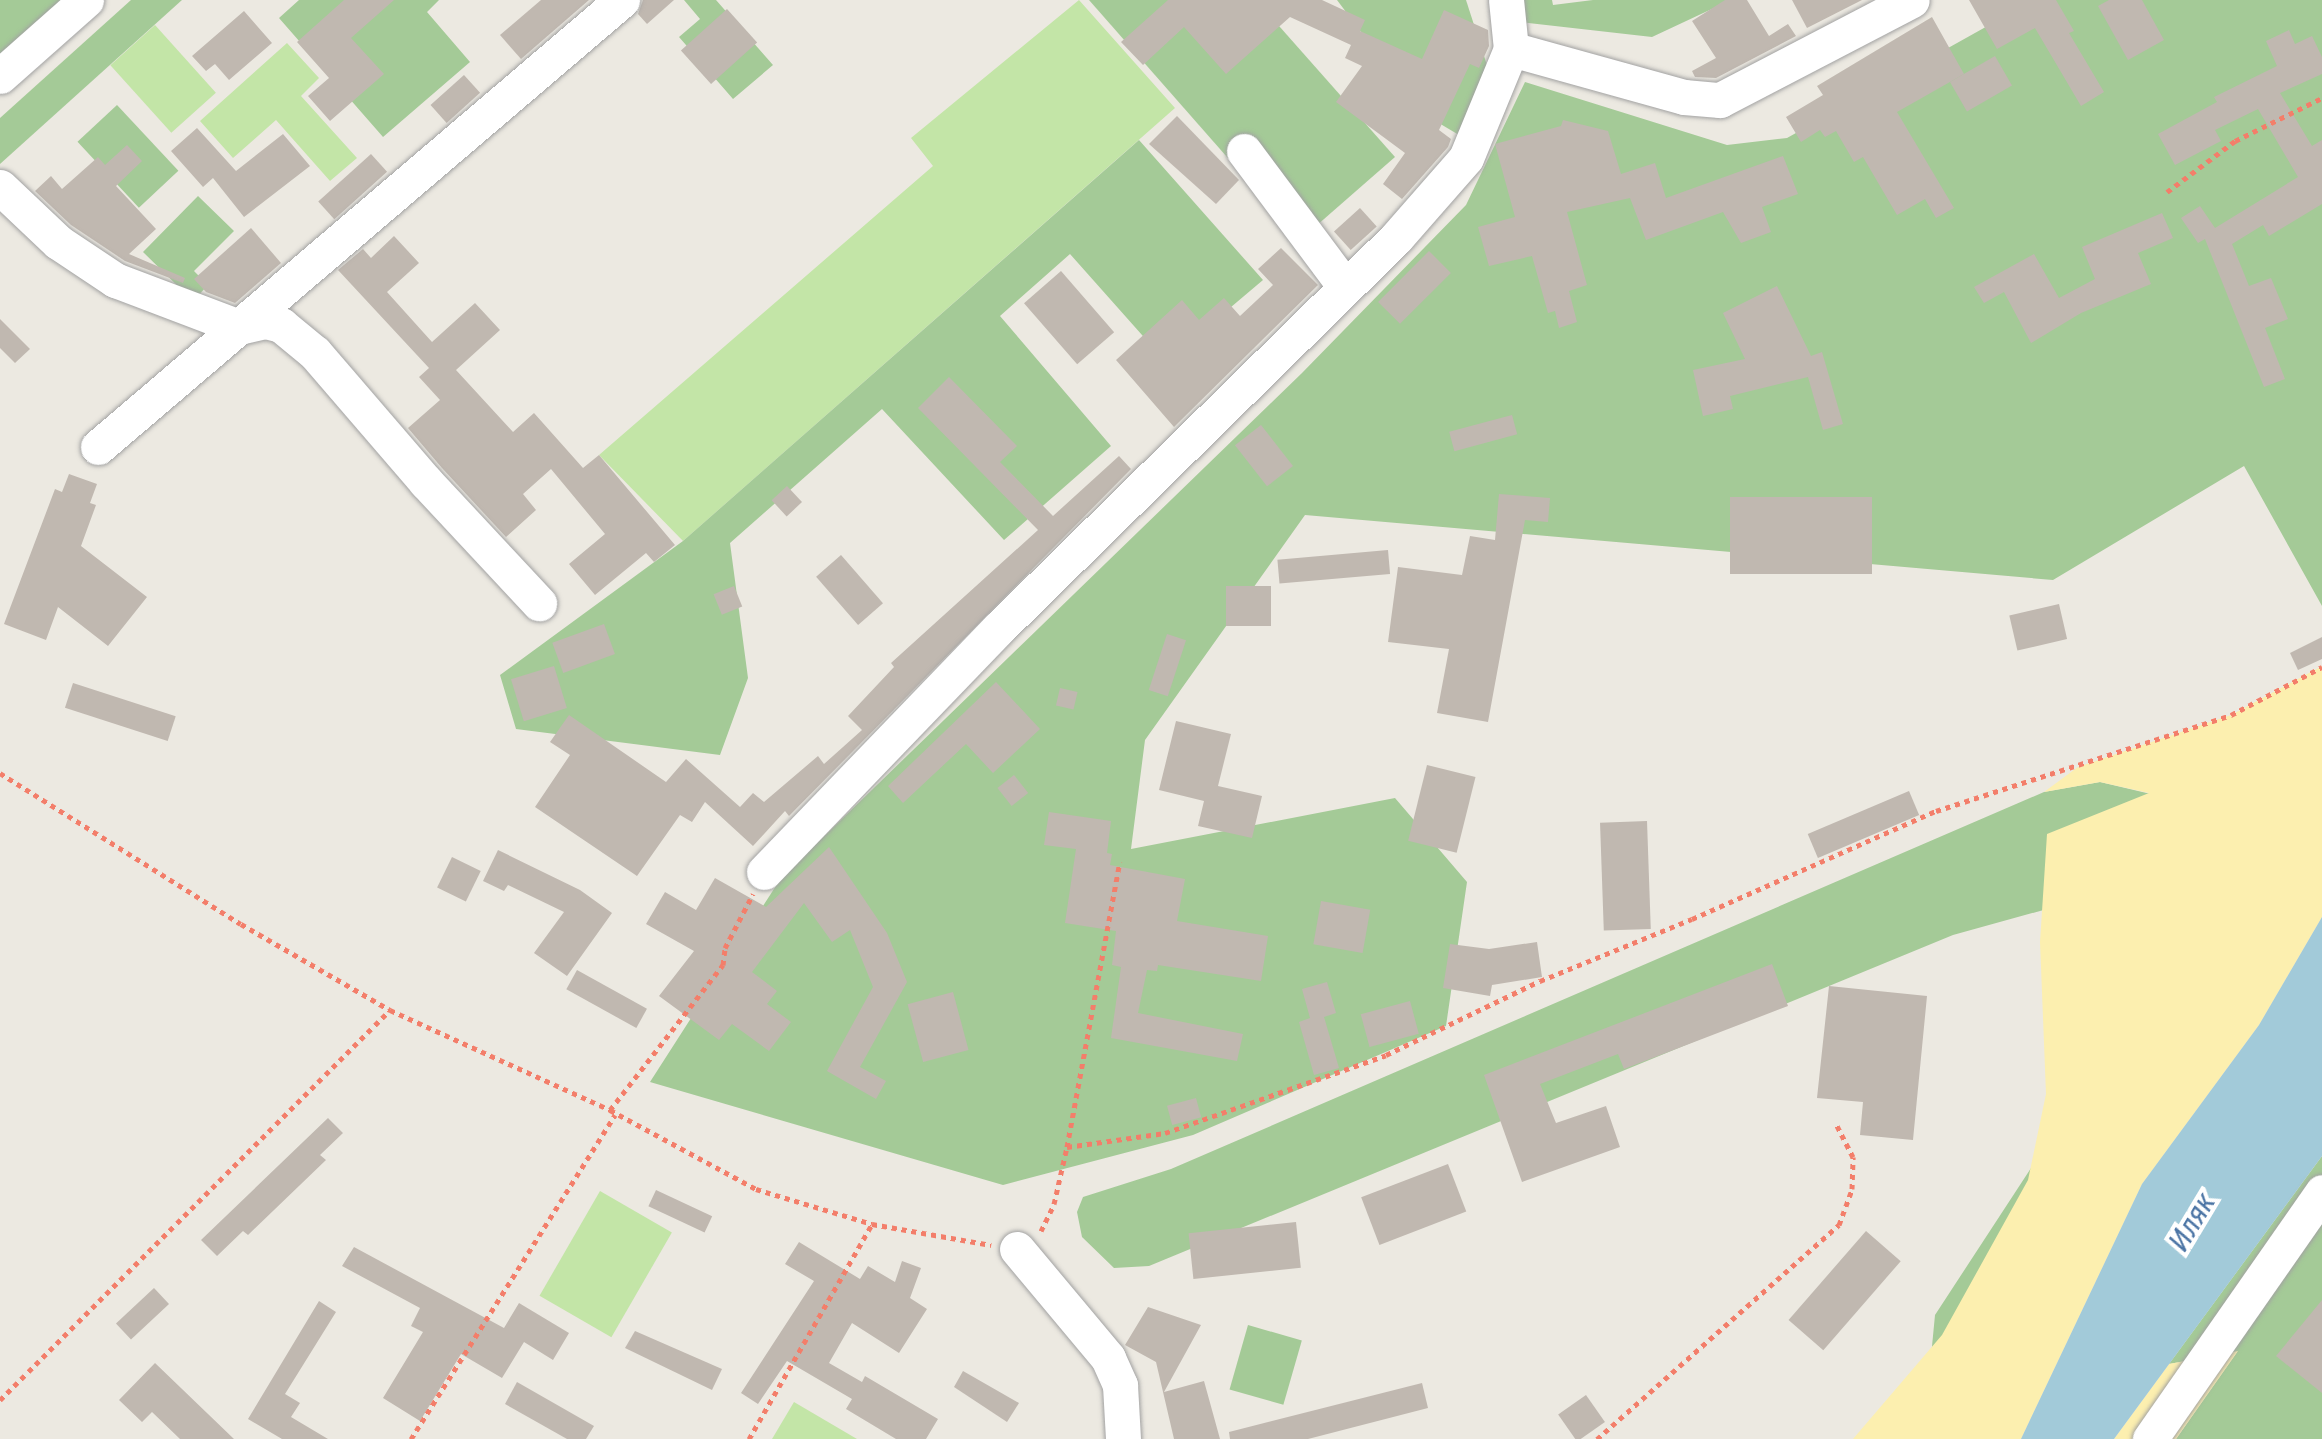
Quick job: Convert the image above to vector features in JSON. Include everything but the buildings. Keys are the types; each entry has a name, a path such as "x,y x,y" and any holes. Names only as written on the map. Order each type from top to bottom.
{"street":[{"path":"0,76 86,0"},
{"path":"98,447 622,0"},
{"path":"764,872 998,629 1396,238 1466,158 1511,50 1506,0"},
{"path":"1511,50 1684,97 1720,100 1912,0"},
{"path":"1244,151 1344,285"},
{"path":"0,188 94,269 239,328 266,321 281,325 315,353 426,482 540,602"},
{"path":"2150,1439 2322,1192"},
{"path":"1016,1249 1108,1358 1122,1399 1124,1439"}],"path":[{"path":"2167,192 2235,141 2322,98"},
{"path":"1067,1147 1165,1134 1386,1055 1540,981 1692,920 1936,811 2231,715 2322,666"},
{"path":"0,772 241,924 390,1010 612,1112 756,1189 872,1224 1016,1249 1036,1238 1054,1204 1120,862"},
{"path":"410,1439 612,1112 723,965 725,948 764,872"},
{"path":"0,1400 390,1010"},
{"path":"1597,1439 1839,1225 1852,1189 1854,1157 1836,1124"},
{"path":"749,1439 872,1224"}],"green space":[{"path":"0,0 68,0 0,64"},
{"path":"131,0 182,0 0,164 0,118"},
{"path":"299,0 439,0 427,12 470,62 383,137 279,18"},
{"path":"684,0 716,0 773,65 733,99 679,37 700,19"},
{"path":"1079,0 1175,108 683,541 599,455 933,166 911,138"},
{"path":"1089,0 1256,0 1395,157 1300,240"},
{"path":"1337,0 1466,0 1494,87 1464,138 1422,113"},
{"path":"1498,0 1552,0 1553,5 1593,0 1731,0 1652,37 1502,20"},
{"path":"2034,0 2322,0 2322,606 2244,466 2053,580 1305,515 1145,740 1131,849 1395,798 1467,882 1446,1026 1193,1135 1003,1185 650,1082 781,878 1302,373 1466,205 1525,82 1727,145 1787,138"},
{"path":"155,25 216,93 171,133 110,65"},
{"path":"287,43 319,78 301,96 357,158 330,181 276,120 233,158 200,121"},
{"path":"117,105 178,171 139,208 78,142"},
{"path":"1139,140 1263,280 1166,362 1070,254 1000,316 1111,446 1004,540 882,409 730,543 748,678 720,755 516,729 500,675 683,541"},
{"path":"198,196 234,231 194,271 208,285 193,301 143,252"},
{"path":"2100,782 2227,812 2063,1118 2076,901 1953,935 1149,1266 1114,1268 1082,1237 1077,1212 1083,1197 1171,1169 2044,792"},
{"path":"2061,1121 1930,1367 1935,1315"},
{"path":"2322,1156 2322,1439 2176,1439 2237,1352 2169,1364"},
{"path":"600,1191 672,1232 611,1337 540,1296"},
{"path":"1248,1325 1302,1340 1283,1405 1230,1389"},
{"path":"794,1402 857,1439 772,1439"}],"sand":[{"path":"2322,666 2322,917 2259,1025 2142,1184 2021,1439 1853,1439 1942,1335 2028,1180 2046,1094 2040,942 2047,834 2149,793 2100,782 2044,792 2078,767 2231,715"},
{"path":"2238,1351 2176,1439 2114,1439 2169,1364"}],"water":[{"name":"Иляк","path":"2322,917 2322,1156 2114,1439 2021,1439 2142,1184 2259,1025"}]}
